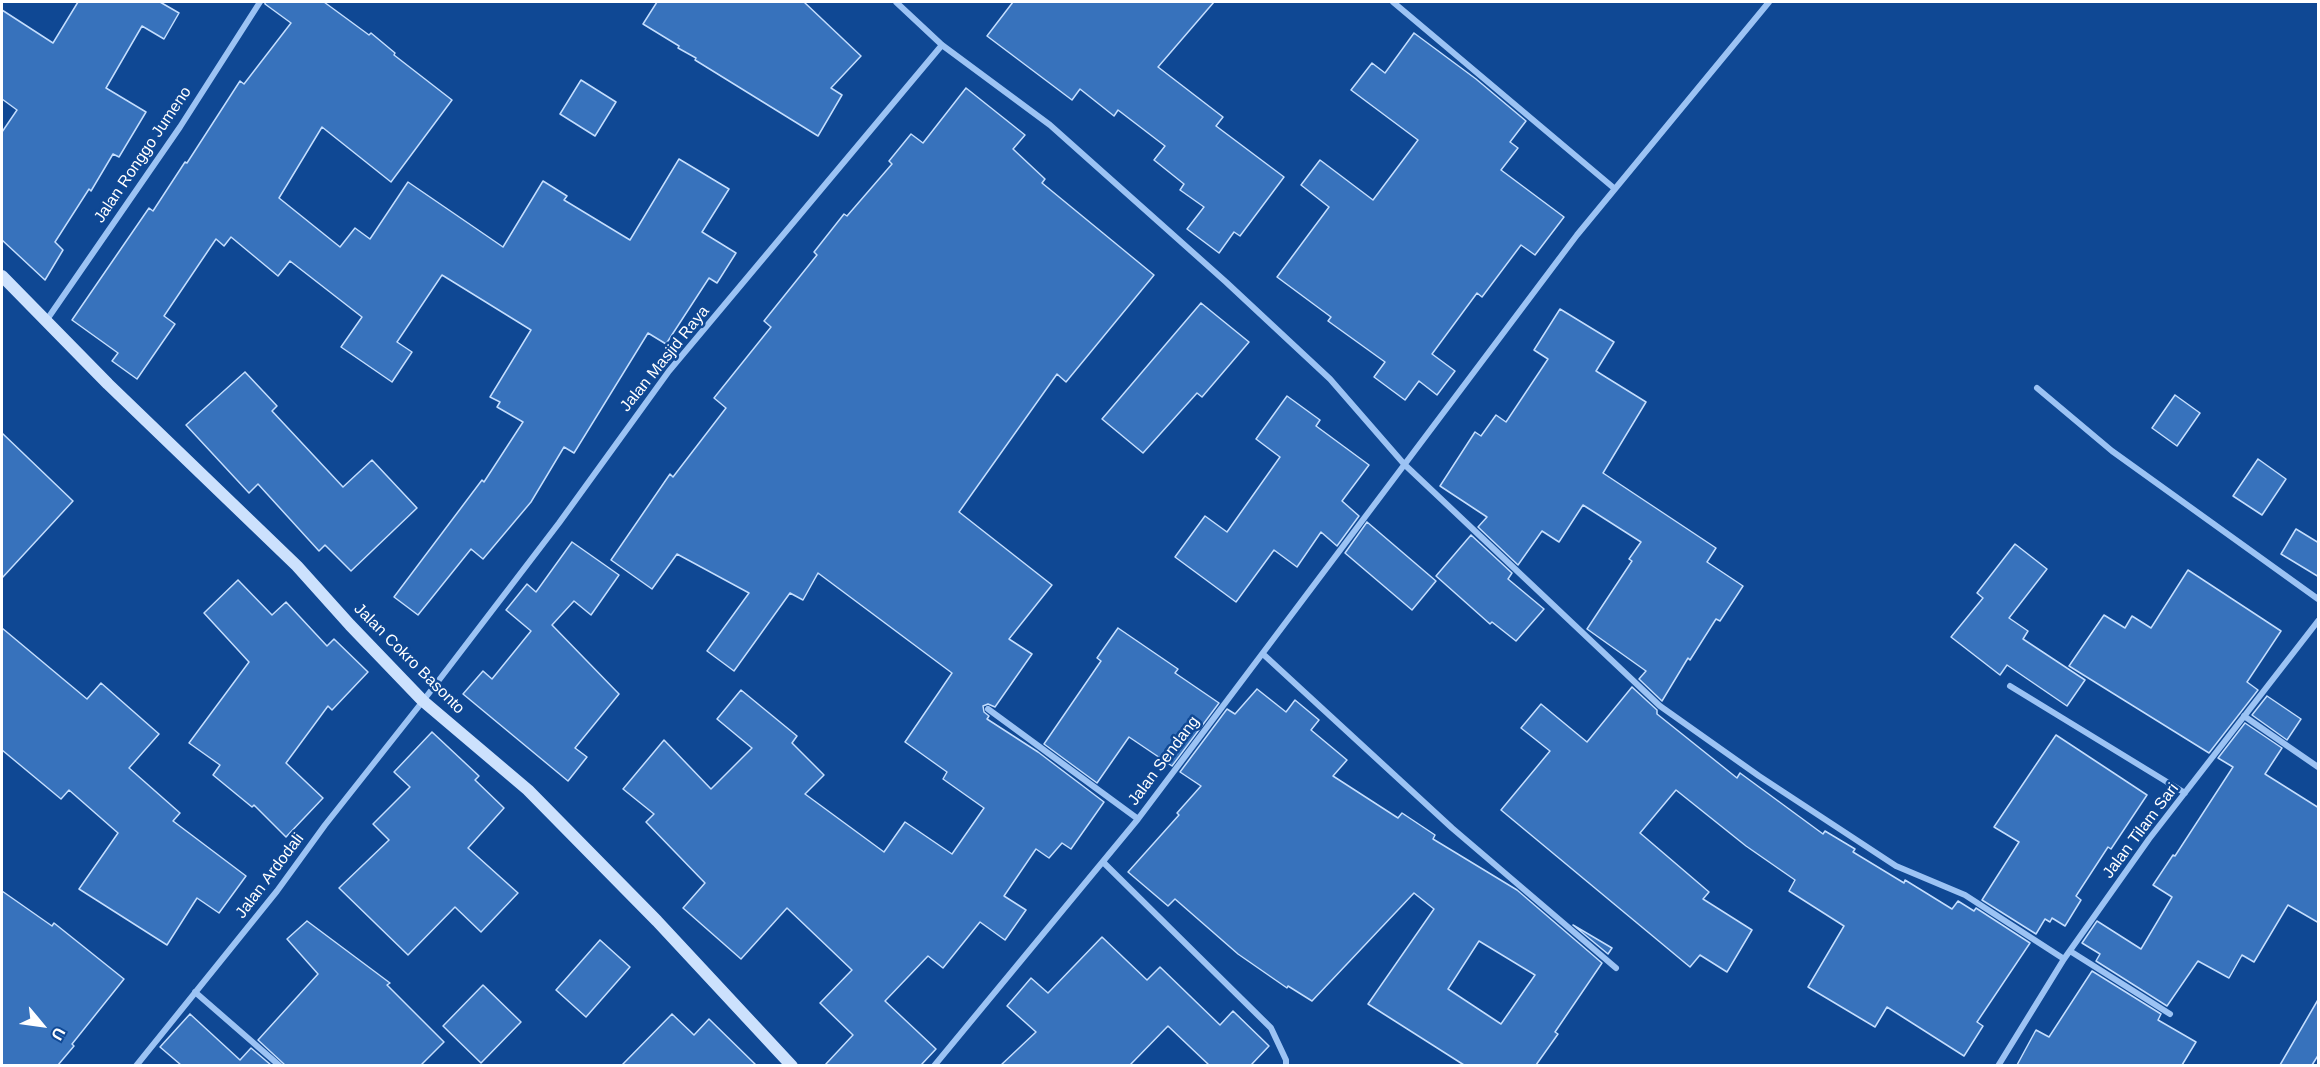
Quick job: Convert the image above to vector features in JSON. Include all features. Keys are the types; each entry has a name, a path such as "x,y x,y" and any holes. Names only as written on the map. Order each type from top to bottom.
{"street":[{"name":"Jalan Ronggo Jumeno","path":"46,322 180,128 260,2"},
{"path":"896,2 942,45 1050,125 1226,282 1330,379 1404,464 1660,706 1759,776 1896,866 1965,895 2064,959"},
{"path":"1393,2 1615,189"},
{"name":"Jalan Sendang","path":"934,1065 1138,819 1577,235 1769,2"},
{"name":"Jalan Masjid Raya","path":"423,701 559,523 669,371 942,45"},
{"name":"Jalan Cokro Basonto","path":"2,276 194,468 297,566 423,701 528,790 657,921 792,1065"},
{"path":"2037,388 2112,451 2319,599"},
{"name":"Jalan Tilam Sari","path":"1998,1065 2064,959 2149,840 2319,621"},
{"path":"1263,654 1452,828 1616,968"},
{"path":"2010,686 2185,793"},
{"name":"Jalan Ardodali","path":"136,1065 277,891 423,701"},
{"path":"988,709 1138,819"},
{"path":"2244,716 2319,767"},
{"path":"1104,862 1270,1028 1286,1060 1286,1065"},
{"path":"2070,951 2170,1014"},
{"path":"195,992 280,1065"}],"building":[{"path":"78,2 160,2 179,13 164,39 142,26 106,88 146,112 119,157 113,154 91,191 89,189 55,242 63,250 45,280 2,240 2,132 17,110 2,99 2,10 53,43"},
{"path":"265,2 324,2 369,35 371,33 395,53 394,55 452,100 391,182 322,127 279,198 340,247 355,228 370,239 408,182 503,247 543,181 567,196 564,200 630,240 679,159 729,189 702,232 736,253 717,283 709,278 666,344 648,333 574,453 564,447 531,502 483,559 471,549 418,615 394,597 482,480 484,482 523,422 497,407 500,402 490,397 531,330 442,275 397,342 412,352 392,382 341,347 362,317 290,261 278,276 231,237 224,246 216,239 164,316 175,324 137,379 112,361 118,353 72,320 149,208 153,211 185,162 187,163 240,81 244,84 291,23"},
{"path":"657,2 804,2 861,56 831,88 842,95 818,136 695,60 696,58 678,48 679,46 643,24"},
{"path":"1013,2 1214,2 1158,67 1223,117 1216,126 1284,177 1240,236 1234,232 1219,253 1187,229 1204,207 1180,190 1184,184 1154,160 1165,146 1118,110 1114,116 1080,89 1072,100 987,36"},
{"path":"1414,33 1476,79 1526,121 1510,142 1518,148 1501,170 1564,217 1535,255 1521,245 1482,297 1477,293 1432,354 1455,371 1437,395 1419,381 1405,400 1374,377 1385,362 1328,321 1331,317 1277,277 1329,207 1301,185 1320,160 1373,200 1418,140 1351,90 1372,63 1385,73"},
{"path":"581,80 616,102 595,136 560,114"},
{"path":"966,88 1025,135 1013,149 1045,179 1042,183 1154,275 1066,382 1057,374 959,512 1052,585 1009,639 1032,654 995,707 988,704 983,706 984,712 989,716 987,719 1038,752 1104,802 1071,849 1062,843 1049,858 1036,849 1004,896 1026,910 1005,940 980,922 943,968 928,956 885,1001 936,1049 921,1065 825,1065 853,1035 820,1003 852,970 787,908 741,959 683,908 705,883 646,822 654,814 623,789 664,740 711,789 752,748 717,719 741,690 797,736 792,743 824,775 805,794 884,852 905,822 952,854 984,808 943,779 947,772 905,742 952,673 818,573 803,600 790,593 734,671 707,651 749,593 677,554 652,589 611,560 670,474 673,477 726,408 714,398 771,327 764,321 817,255 814,252 844,214 847,216 892,164 889,161 911,134 923,143"},
{"path":"1201,303 1249,342 1202,397 1197,393 1143,453 1102,419"},
{"path":"1560,309 1614,342 1596,371 1646,402 1603,473 1716,548 1707,562 1743,586 1720,621 1716,619 1690,660 1688,658 1662,701 1639,679 1646,671 1587,629 1632,561 1629,559 1641,542 1583,505 1559,542 1542,531 1518,565 1478,527 1487,517 1440,486 1475,432 1481,436 1496,415 1506,422 1548,359 1534,350"},
{"path":"245,372 277,406 272,411 343,487 372,460 417,508 351,571 325,545 319,551 258,484 249,493 186,425"},
{"path":"2175,395 2200,413 2177,446 2152,428"},
{"path":"1287,396 1320,420 1316,426 1369,465 1342,501 1359,516 1337,546 1321,532 1297,567 1274,550 1236,602 1175,557 1205,516 1227,532 1280,457 1256,439"},
{"path":"2,433 73,501 2,578"},
{"path":"2258,459 2286,479 2262,515 2233,496"},
{"path":"1367,522 1436,581 1412,610 1345,553"},
{"path":"2296,529 2319,543 2319,577 2281,554"},
{"path":"1471,535 1512,573 1508,579 1544,609 1516,641 1492,622 1490,624 1436,576"},
{"path":"572,542 619,575 591,615 574,601 552,625 619,694 575,748 587,757 568,781 463,694 483,671 492,679 531,631 506,610 527,584 536,592"},
{"path":"2015,544 2047,569 2009,618 2028,631 2023,639 2085,680 2067,706 2007,665 2000,675 1951,637 1983,598 1977,593"},
{"path":"2188,570 2281,631 2247,682 2258,690 2209,753 2069,666 2104,615 2125,628 2132,616 2151,628"},
{"path":"238,580 272,615 286,602 327,646 334,639 368,672 332,710 328,706 286,763 323,798 286,837 254,805 252,807 213,775 220,765 189,743 249,662 204,613"},
{"path":"2,628 87,699 101,683 159,734 129,768 180,813 173,821 246,876 219,913 197,898 167,945 79,889 118,833 69,790 61,799 2,750"},
{"path":"1118,628 1178,669 1175,673 1219,703 1172,766 1129,737 1097,783 1044,744 1101,661 1097,658"},
{"path":"1632,687 1657,710 1657,714 1737,778 1740,773 1823,834 1825,831 1855,849 1853,852 1952,909 1958,901 1974,911 1976,908 2030,943 1977,1022 1983,1026 1964,1056 1887,1007 1875,1027 1808,987 1844,926 1789,891 1795,880 1746,846 1676,790 1640,833 1709,892 1703,899 1752,930 1727,972 1700,955 1690,967 1501,810 1550,751 1521,728 1541,704 1587,742"},
{"path":"1257,689 1286,712 1295,700 1319,720 1311,730 1347,760 1333,776 1398,818 1402,813 1435,835 1433,839 1517,890 1602,963 1555,1032 1558,1034 1536,1065 1464,1065 1368,1004 1434,909 1414,893 1312,1001 1288,986 1287,988 1238,954 1175,899 1168,906 1128,872 1179,815 1177,813 1201,786 1180,772 1227,709 1235,714","holes":["1479,941 1535,975 1501,1024 1448,989"]},
{"path":"2267,696 2301,719 2287,740 2252,715"},
{"path":"2245,723 2282,748 2265,774 2319,808 2319,923 2288,905 2254,962 2242,955 2229,978 2198,961 2167,1006 2096,961 2100,954 2082,943 2097,921 2141,949 2172,897 2153,885 2173,855 2175,856 2233,767 2218,758"},
{"path":"432,732 479,776 475,780 504,808 468,848 518,893 481,932 455,907 408,955 339,888 389,840 373,824 410,787 394,772"},
{"path":"2056,735 2147,795 2111,849 2108,847 2076,896 2081,900 2065,926 2052,918 2050,922 2045,919 2036,934 1982,900 2019,842 1994,827"},
{"path":"2,891 52,926 54,923 124,979 58,1065 2,1065"},
{"path":"307,921 390,983 387,985 444,1042 421,1065 285,1065 258,1040 318,974 287,939"},
{"path":"1573,925 1612,948 1608,954"},
{"path":"1102,937 1147,980 1160,967 1220,1025 1233,1011 1269,1046 1251,1065 1209,1065 1168,1026 1130,1065 1001,1065 1036,1032 1007,1006 1031,978 1048,993"},
{"path":"600,940 630,967 586,1017 556,990"},
{"path":"2092,971 2161,1014 2158,1020 2196,1042 2182,1065 2017,1065 2036,1030 2049,1037"},
{"path":"483,985 521,1022 481,1063 443,1026"},
{"path":"2319,998 2319,1054 2312,1065 2280,1065"},
{"path":"190,1014 240,1060 251,1048 271,1065 181,1065 160,1047"},
{"path":"672,1014 694,1035 709,1019 756,1065 622,1065"}]}
